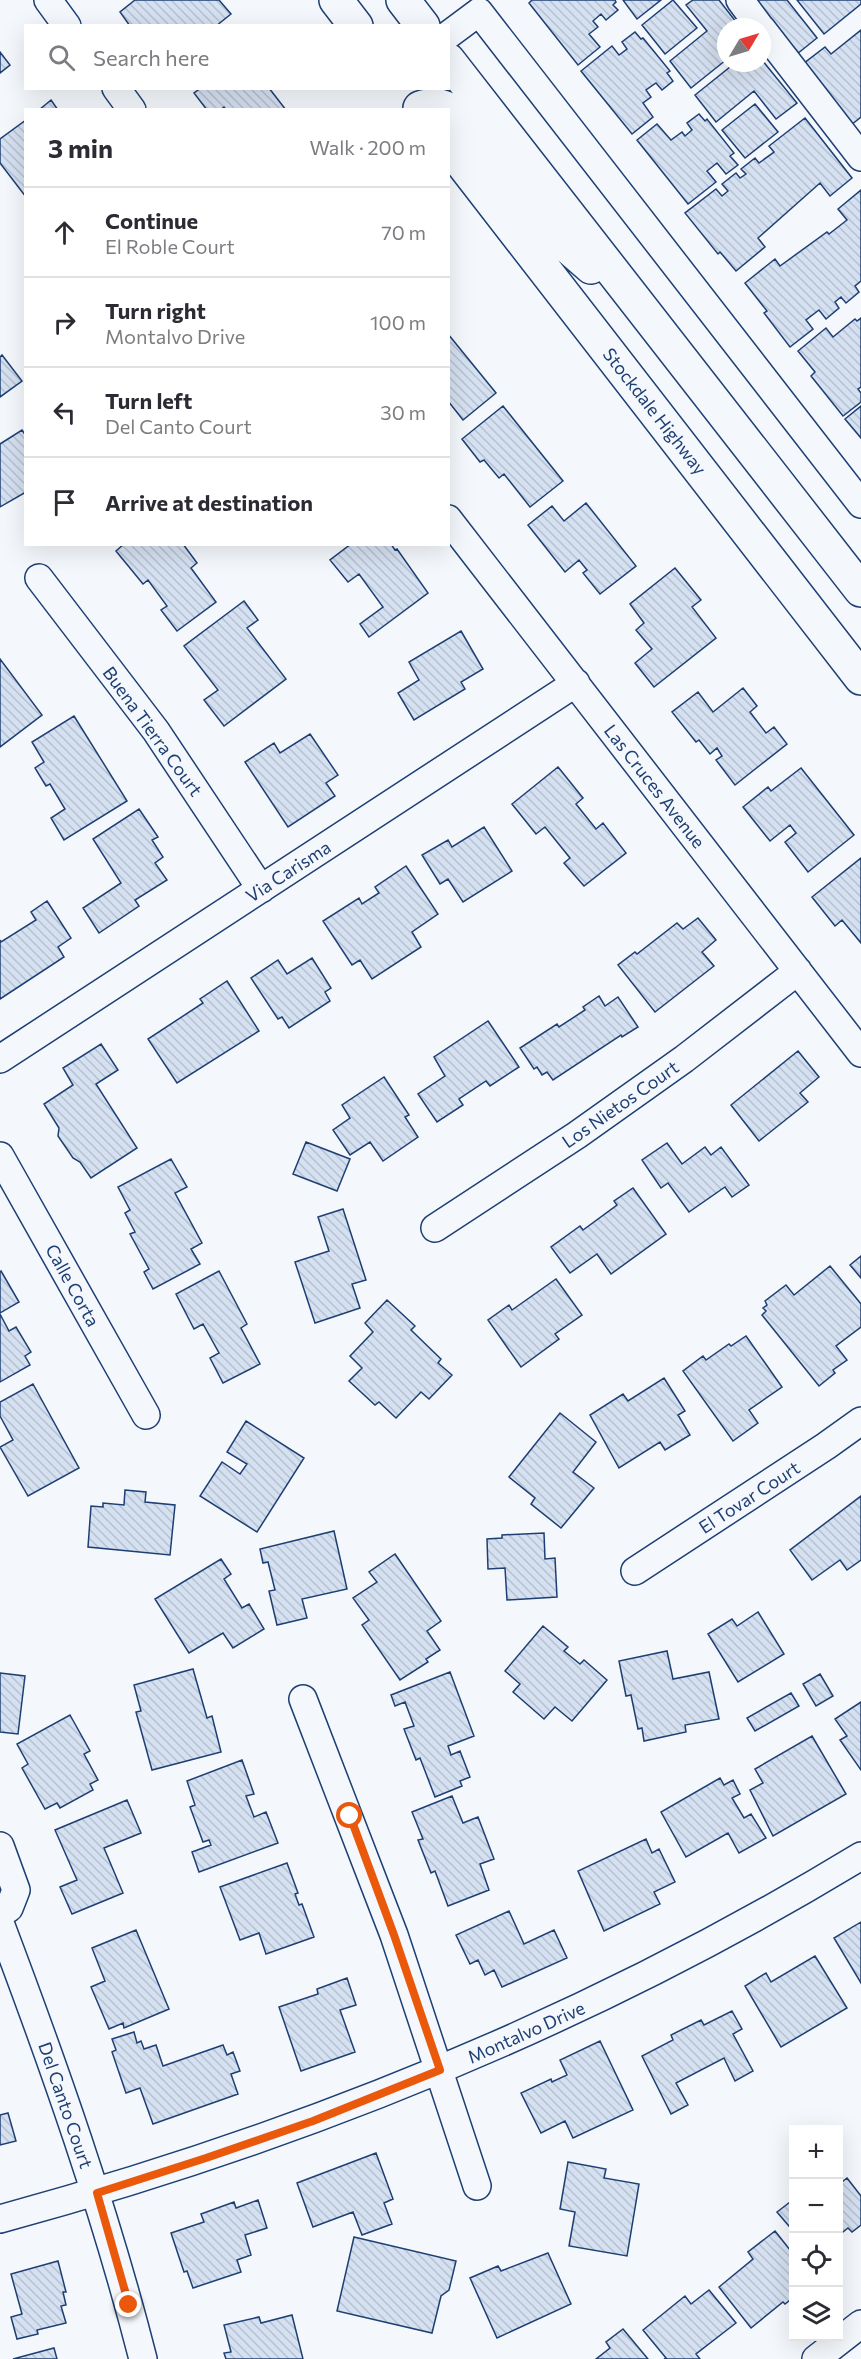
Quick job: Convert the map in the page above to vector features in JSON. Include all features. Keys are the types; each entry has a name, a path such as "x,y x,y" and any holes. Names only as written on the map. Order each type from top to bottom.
{"main road":[{"path":"336,0 354,24"},
{"path":"403,0 421,24"},
{"path":"450,63 861,590"},
{"path":"416,104 442,105 447,108"},
{"path":"450,110 552,233 643,311"},
{"name":"Stockdale Highway","path":"450,148 861,678"}],"street":[{"path":"48,0 66,24"},
{"path":"740,0 754,18"},
{"path":"450,34 487,6 861,504"},
{"path":"771,41 861,158"},
{"path":"117,90 131,108"},
{"name":"Las Cruces Avenue","path":"450,522 861,1053"},
{"name":"Buena Tierra Court","path":"39,578 156,731 261,889"},
{"name":"Via Carisma","path":"0,1059 576,683"},
{"name":"Los Nietos Court","path":"435,1228 578,1135 684,1059 798,971"},
{"name":"Calle Corta","path":"0,1156 146,1415"},
{"name":"El Tovar Court","path":"635,1570 861,1421"},
{"path":"303,1699 394,1935 477,2186"},
{"path":"0,1846 16,1890 9,1908 0,1914"},
{"name":"Montalvo Drive","path":"0,2219 97,2193 206,2158 303,2125 440,2070 596,2000 688,1954 861,1856"},
{"name":"Del Canto Court","path":"0,1923 50,2056 97,2193 143,2359"},
{"path":"816,2359 861,2324"}],"building":[{"path":"135,0 219,0 231,14 218,24 129,24 120,12"},
{"path":"532,0 615,0 613,5 618,10 606,20 601,14 593,21 598,27 589,34 600,47 578,65 529,3"},
{"path":"623,0 661,0 637,19"},
{"path":"673,0 697,28 665,54 642,25"},
{"path":"693,0 719,0 733,18 717,18 717,67 691,88 670,61 707,31 686,5"},
{"path":"754,0 787,0 817,38 797,54 771,21 771,18 768,18"},
{"path":"797,0 861,0 861,4 824,34"},
{"path":"861,30 861,117 851,125 803,64 825,47 831,54"},
{"path":"635,32 641,39 643,38 670,71 667,73 673,81 662,90 656,83 646,90 651,97 643,103 653,117 632,134 581,71 612,46 619,55 627,49 622,42"},
{"path":"0,52 10,65 0,73"},
{"path":"771,71 797,103 776,119 754,91 716,122 695,95 724,72"},
{"path":"198,90 271,90 284,108 205,108 194,93"},
{"path":"51,100 57,108 41,108"},
{"path":"755,104 778,132 745,158 722,130"},
{"path":"699,114 705,121 707,119 734,153 730,156 738,165 726,174 717,163 707,171 716,182 688,204 637,140 657,124 671,140 682,132 685,136 692,130 687,123"},
{"path":"805,118 852,178 830,196 820,183 758,238 765,247 736,271 720,252 718,254 685,213 716,189 722,196 728,191 722,184 736,173 740,178 746,174 741,169 755,158 759,163 774,152 769,146"},
{"path":"24,121 24,194 0,163 0,139"},
{"path":"861,190 861,281 855,286 859,292 846,303 841,297 835,302 839,308 826,319 819,310 806,320 813,329 790,347 764,313 767,311 745,283 775,259 780,266 847,220 838,209"},
{"path":"861,318 861,387 858,389 861,393 861,402 843,416 811,376 815,372 798,351 826,328 833,337 855,319 857,321"},
{"path":"450,336 496,393 463,420 450,404"},
{"path":"2,355 22,381 0,397 0,357"},
{"path":"503,406 563,481 530,507 504,474 499,478 484,460 480,462 462,439"},
{"path":"861,406 861,438 845,419"},
{"path":"22,430 24,433 24,493 0,507 0,444"},
{"path":"586,503 636,566 600,594 583,573 587,570 579,560 565,572 528,525 552,506 564,521"},
{"path":"122,546 184,546 197,563 191,568 216,602 177,631 161,610 167,606 148,580 143,584 116,551"},
{"path":"348,546 392,546 395,550 397,549 428,593 369,637 360,624 383,607 359,574 348,582 330,560"},
{"path":"675,568 701,600 692,607 716,638 654,687 635,663 652,649 636,630 644,623 630,604"},
{"path":"244,601 258,620 247,628 286,679 224,726 204,700 218,690 184,646"},
{"path":"461,631 483,669 461,682 465,689 414,720 398,693 419,680 409,662"},
{"path":"0,659 42,715 0,747"},
{"path":"743,688 757,706 750,712 766,733 774,727 787,744 735,785 716,760 722,756 717,748 710,754 699,740 696,742 672,712 698,692 713,712"},
{"path":"74,716 127,801 64,840 51,818 65,809 50,784 46,786 35,768 44,762 32,742"},
{"path":"310,734 338,775 326,783 335,796 288,827 245,762 274,743 280,753"},
{"path":"558,767 583,798 576,804 596,829 603,823 626,853 584,886 564,863 570,858 545,827 536,834 512,804"},
{"path":"801,768 854,835 808,872 785,842 796,833 790,825 770,841 743,807 768,787 771,791"},
{"path":"139,809 158,837 152,840 163,857 155,863 167,880 135,900 139,906 99,933 83,908 121,883 93,839"},
{"path":"484,827 512,871 463,902 448,879 440,884 422,855 448,840 452,847"},
{"path":"861,858 861,943 842,920 835,926 812,897"},
{"path":"406,866 438,914 412,932 421,947 372,979 360,960 352,965 323,921 359,898 362,904 379,893 375,887"},
{"path":"47,901 71,938 58,947 64,957 0,999 0,940 1,942 36,920 31,912"},
{"path":"698,918 716,940 702,952 714,966 655,1012 618,965 635,952 637,954 677,923 683,929"},
{"path":"312,958 331,988 325,992 330,1001 289,1028 282,1017 278,1019 251,978 278,960 287,974"},
{"path":"227,981 259,1031 177,1083 148,1039 203,1003 200,999"},
{"path":"599,996 605,1006 618,997 638,1027 622,1037 621,1035 553,1080 547,1072 542,1075 537,1067 534,1069 520,1048 557,1024 559,1027 585,1010 583,1007"},
{"path":"488,1021 519,1067 490,1086 486,1081 459,1099 463,1105 437,1122 418,1094 445,1076 434,1057"},
{"path":"101,1044 118,1070 96,1084 137,1148 91,1178 58,1136 59,1128 44,1104 73,1085 63,1068"},
{"path":"798,1051 819,1077 800,1093 808,1102 759,1141 731,1105"},
{"path":"384,1077 409,1115 405,1117 418,1137 383,1161 370,1142 350,1155 333,1130 350,1118 342,1105"},
{"path":"306,1142 350,1159 337,1191 293,1174"},
{"path":"667,1143 682,1164 705,1147 711,1155 721,1147 749,1185 732,1197 725,1187 689,1212 668,1183 661,1188 642,1160"},
{"path":"171,1159 187,1187 175,1193 202,1243 191,1249 200,1264 153,1289 144,1272 149,1269 130,1234 135,1232 125,1213 130,1210 118,1187"},
{"path":"633,1188 666,1234 611,1274 597,1254 570,1273 551,1247 580,1226 583,1230 617,1205 614,1201"},
{"path":"343,1209 366,1280 352,1284 360,1308 315,1323 295,1262 329,1251 318,1217"},
{"path":"861,1256 861,1278 850,1265"},
{"path":"830,1266 861,1304 861,1327 836,1346 847,1360 833,1370 835,1373 819,1386 762,1315 766,1311 763,1308 767,1305 765,1301 786,1285 794,1295"},
{"path":"219,1271 247,1324 241,1328 260,1364 223,1383 210,1358 219,1353 203,1324 194,1329 176,1294"},
{"path":"0,1272 19,1302 0,1313"},
{"path":"556,1279 582,1315 555,1334 559,1339 521,1367 488,1320 509,1305 512,1310"},
{"path":"387,1300 415,1326 411,1330 441,1359 438,1363 452,1375 429,1399 421,1392 396,1418 379,1402 375,1405 349,1381 362,1368 350,1356 373,1332 365,1323"},
{"path":"0,1314 9,1331 16,1327 31,1352 25,1356 30,1365 0,1382"},
{"path":"746,1336 782,1387 749,1410 758,1423 733,1441 683,1371 703,1356 706,1360 729,1344 731,1346"},
{"path":"664,1378 685,1411 678,1415 690,1435 665,1450 660,1442 619,1468 590,1415 623,1394 628,1401"},
{"path":"33,1384 79,1468 28,1496 0,1447 13,1440 0,1416 0,1402"},
{"path":"560,1413 596,1442 573,1472 594,1488 561,1528 531,1504 535,1498 509,1477"},
{"path":"246,1421 304,1458 257,1532 200,1496 222,1462 240,1474 247,1464 227,1452"},
{"path":"125,1490 146,1492 145,1502 175,1505 170,1555 88,1547 91,1506 103,1507 103,1503 124,1505"},
{"path":"861,1496 861,1560 847,1570 840,1560 812,1580 790,1550"},
{"path":"334,1531 347,1589 302,1599 307,1618 277,1625 269,1591 275,1590 268,1562 263,1563 260,1549"},
{"path":"544,1533 545,1559 555,1558 557,1597 507,1600 505,1568 488,1569 487,1539 502,1538 502,1535"},
{"path":"395,1554 441,1621 427,1631 440,1650 426,1659 428,1662 400,1680 362,1625 369,1620 353,1598 377,1582 369,1572"},
{"path":"221,1559 231,1574 224,1579 242,1608 249,1604 264,1629 233,1648 223,1633 189,1653 155,1599"},
{"path":"758,1612 784,1654 738,1682 708,1634 732,1619 737,1626"},
{"path":"543,1626 568,1647 564,1651 580,1664 584,1660 607,1680 572,1721 555,1707 544,1719 513,1692 520,1684 505,1671"},
{"path":"667,1651 673,1679 709,1672 719,1719 685,1725 686,1732 644,1741 642,1728 638,1729 631,1695 626,1696 619,1661"},
{"path":"193,1669 207,1718 212,1716 221,1752 152,1770 136,1712 141,1711 134,1685"},
{"path":"450,1672 474,1736 448,1746 451,1755 460,1751 470,1777 460,1781 462,1786 435,1797 420,1758 416,1760 404,1729 414,1726 405,1702 395,1706 391,1695"},
{"path":"0,1673 25,1676 18,1734 0,1732"},
{"path":"820,1674 833,1696 816,1706 803,1684"},
{"path":"791,1693 799,1706 755,1731 747,1718"},
{"path":"861,1702 861,1770 840,1740 847,1736 835,1719"},
{"path":"70,1715 90,1751 84,1754 98,1780 90,1784 93,1790 60,1808 57,1803 45,1809 22,1768 28,1764 17,1744"},
{"path":"812,1736 846,1794 773,1836 750,1790 763,1783 755,1769"},
{"path":"242,1760 254,1794 246,1796 254,1817 266,1812 278,1843 199,1872 192,1852 211,1845 209,1840 203,1842 190,1807 195,1805 187,1781"},
{"path":"720,1778 724,1785 733,1780 740,1794 732,1798 744,1818 751,1814 766,1838 739,1853 728,1833 686,1857 661,1812"},
{"path":"452,1796 463,1823 478,1817 494,1859 480,1864 489,1890 448,1906 435,1871 431,1873 418,1840 423,1839 412,1812"},
{"path":"127,1800 141,1833 104,1848 123,1893 72,1914 60,1887 77,1880 55,1830"},
{"path":"646,1839 652,1853 659,1849 675,1882 654,1892 660,1904 604,1931 578,1871"},
{"path":"287,1863 298,1893 295,1894 299,1905 302,1904 314,1937 266,1954 259,1933 240,1940 220,1887"},
{"path":"509,1911 524,1944 554,1930 567,1958 502,1987 494,1970 485,1975 478,1960 470,1964 456,1935"},
{"path":"861,1922 861,1983 834,1938"},
{"path":"136,1930 169,2009 124,2028 123,2023 109,2029 91,1987 105,1981 92,1948"},
{"path":"815,1956 847,2008 781,2047 745,1986 766,1973 771,1982"},
{"path":"347,1978 356,2005 340,2010 355,2052 301,2071 279,2007 318,1994 317,1989"},
{"path":"732,2011 742,2029 733,2034 753,2071 735,2081 724,2058 676,2083 688,2105 671,2114 642,2056 673,2040 671,2035 701,2020 704,2025"},
{"path":"134,2032 137,2043 141,2041 144,2049 156,2045 163,2066 223,2045 227,2055 233,2052 240,2071 231,2074 238,2094 153,2124 140,2088 126,2093 112,2052 116,2050 112,2039"},
{"path":"600,2041 633,2110 573,2138 565,2121 541,2133 521,2093 551,2079 552,2082 567,2075 560,2060"},
{"path":"8,2113 16,2141 0,2145 0,2115"},
{"path":"376,2153 393,2199 384,2203 392,2224 362,2235 353,2212 313,2227 297,2183"},
{"path":"568,2162 606,2169 604,2178 639,2184 627,2256 569,2246 575,2212 560,2209"},
{"path":"847,2178 861,2196 861,2225 852,2232 848,2228 843,2232 843,2181"},
{"path":"258,2200 267,2228 245,2235 251,2255 237,2260 241,2272 193,2288 187,2271 184,2272 171,2233 204,2222 201,2214 234,2202 236,2208"},
{"path":"789,2203 789,2226 777,2212"},
{"path":"775,2231 789,2249 789,2301 785,2304 783,2302 751,2328 719,2287 753,2259 748,2252"},
{"path":"354,2237 456,2261 449,2290 441,2296 432,2333 337,2311"},
{"path":"548,2253 571,2304 497,2338 470,2278 498,2266 501,2271"},
{"path":"58,2261 66,2292 63,2292 66,2305 61,2306 66,2323 37,2330 38,2334 17,2339 11,2317 22,2314 11,2274"},
{"path":"709,2290 736,2323 696,2354 700,2359 664,2359 666,2358 643,2330 685,2296 691,2304"},
{"path":"292,2315 303,2359 226,2359 224,2353 231,2352 224,2325 259,2317 261,2323"},
{"path":"623,2329 648,2359 596,2359 610,2348 606,2342"},
{"path":"54,2348 57,2359 13,2359"}],"route":[{"path":"129,2305 97,2193 313,2121 440,2070 350,1816"}]}
